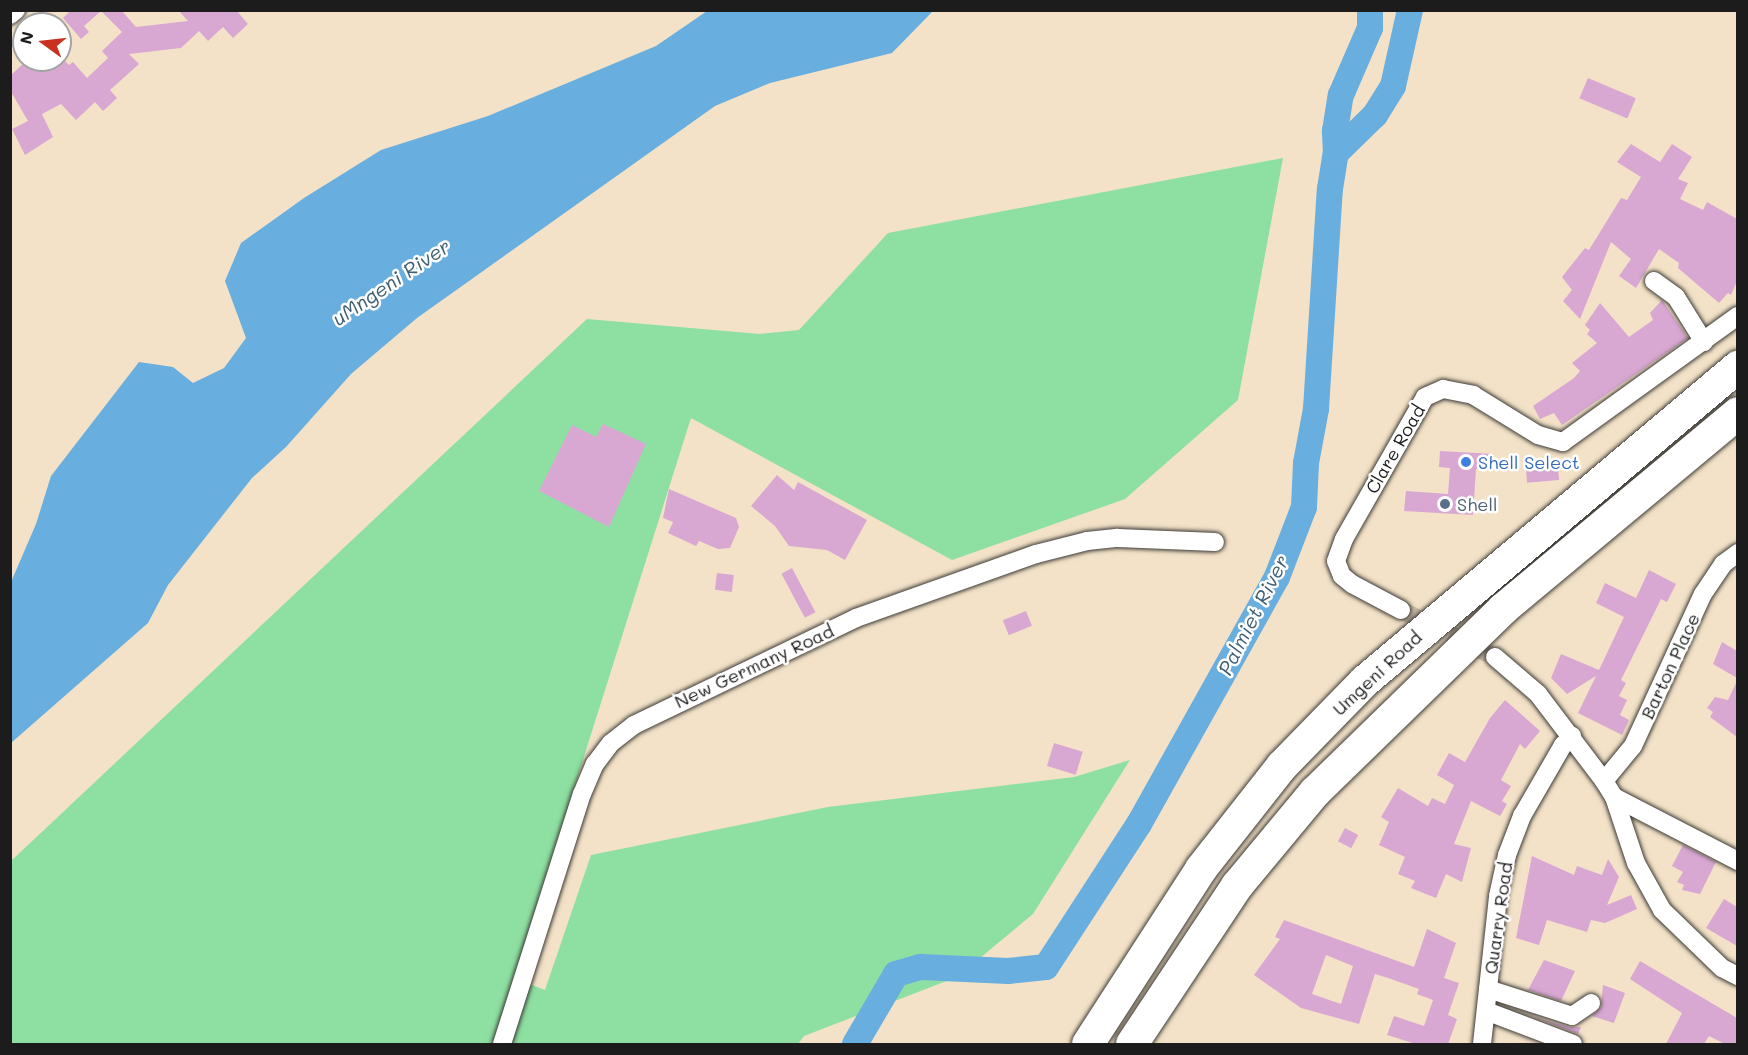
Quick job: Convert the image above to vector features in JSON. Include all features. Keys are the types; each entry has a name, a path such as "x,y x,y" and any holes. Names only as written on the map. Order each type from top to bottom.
{"highway":[{"name":"Umgeni Road","path":"1088,1044 1201,869 1282,766 1365,681 1737,367"},
{"path":"1132,1044 1237,886 1315,792 1503,609 1737,413"}],"street":[{"path":"10,15 16,10"},
{"path":"1654,281 1676,297 1704,342"},
{"name":"Clare Road","path":"1401,610 1352,584 1342,576 1336,561 1344,539 1425,397 1443,389 1473,396 1538,435 1563,442 1737,316"},
{"name":"New Germany Road","path":"502,1044 582,794 595,764 611,743 634,725 856,618 1036,554 1087,540 1118,538 1215,542"},
{"name":"Barton Place","path":"1604,781 1633,746 1703,594 1723,564 1737,553"},
{"path":"1495,657 1538,694 1604,781 1614,797 1636,863 1662,910 1722,968 1737,976"},
{"name":"Quarry Road","path":"1482,1044 1507,855 1522,816 1558,753 1572,736"},
{"path":"1614,797 1737,861"},
{"path":"1488,989 1572,1016 1591,1003"},
{"path":"1486,1011 1574,1044"}],"green space":[{"path":"1283,158 1238,400 1125,499 952,560 691,418 514,978 545,990 591,855 828,807 1074,777 1130,760 1033,914 957,977 804,1036 798,1044 11,1044 11,861 587,319 760,334 799,330 888,233"}],"water":[{"name":"uMngeni River","path":"707,11 933,11 892,53 770,83 715,106 417,318 351,374 286,447 252,478 168,585 148,623 11,743 11,582 36,524 51,476 139,362 173,367 193,383 224,368 246,338 225,281 241,243 304,198 381,150 488,116 656,46"}],"building":[{"path":"71,10 121,10 136,27 188,21 178,10 236,10 248,24 233,38 223,27 208,41 199,31 181,48 129,54 139,64 110,90 117,98 103,111 95,102 76,120 61,104 42,114 53,137 25,155 12,129 28,121 10,90 10,76 14,72 72,72 73,62 87,78 108,58 102,51 122,32 101,11 84,26 89,32 81,39 72,28 72,12 69,12"},
{"path":"1588,78 1636,98 1627,119 1579,98"},
{"path":"1631,144 1660,162 1672,144 1692,157 1678,179 1688,183 1680,199 1703,210 1707,202 1737,219 1737,281 1731,295 1728,293 1719,303 1678,268 1679,263 1659,249 1636,288 1619,276 1631,259 1611,242 1580,319 1563,301 1572,290 1562,277 1585,248 1589,250 1621,198 1627,200 1641,177 1617,162"},
{"path":"1662,300 1688,338 1562,425 1554,413 1540,419 1533,406 1574,378 1580,371 1572,363 1597,343 1587,334 1590,330 1585,325 1600,303 1629,337 1653,320 1650,313"},
{"path":"603,424 646,444 609,527 539,491 572,425 596,437"},
{"path":"1440,451 1494,454 1493,471 1476,469 1473,515 1404,511 1406,491 1448,494 1450,468 1439,467"},
{"path":"1558,468 1559,480 1527,483 1526,471"},
{"path":"777,475 794,490 798,482 867,520 845,560 827,550 789,546 775,526 751,506"},
{"path":"669,489 736,518 739,527 730,548 718,549 699,541 696,546 668,533 673,522 663,518"},
{"path":"792,568 815,612 805,618 781,574"},
{"path":"1649,570 1676,584 1667,602 1661,599 1621,680 1626,683 1619,696 1627,700 1620,715 1629,720 1622,735 1578,713 1596,676 1567,694 1551,678 1561,654 1599,670 1624,617 1596,603 1605,583 1636,598"},
{"path":"717,573 734,575 732,592 715,590"},
{"path":"1026,611 1032,626 1009,635 1003,620"},
{"path":"1722,642 1737,651 1737,678 1713,664"},
{"path":"1737,681 1737,737 1710,717 1713,712 1707,708 1715,697 1728,700"},
{"path":"1505,700 1540,731 1525,749 1520,744 1501,780 1511,786 1502,801 1507,804 1500,816 1471,801 1454,844 1471,848 1462,882 1446,874 1436,898 1411,888 1415,881 1398,874 1405,857 1379,845 1389,822 1381,817 1398,788 1428,806 1432,798 1445,804 1454,785 1437,775 1449,753 1465,762 1490,718"},
{"path":"1054,743 1083,752 1076,775 1047,766"},
{"path":"1345,828 1358,835 1351,848 1338,841"},
{"path":"1683,845 1716,862 1700,894 1682,890 1684,885 1677,882 1683,872 1672,866"},
{"path":"1532,856 1574,875 1577,866 1602,875 1608,859 1619,877 1607,905 1631,895 1637,909 1605,923 1591,920 1587,932 1547,920 1539,945 1516,938"},
{"path":"1724,899 1737,907 1737,946 1706,928"},
{"path":"1284,920 1414,967 1427,929 1456,943 1444,978 1459,983 1448,1015 1457,1019 1448,1044 1416,1044 1387,1035 1394,1016 1424,1026 1433,1000 1417,994 1419,989 1375,974 1359,1024 1301,1008 1254,975 1280,939 1275,937","holes":["1326,955 1353,966 1341,1004 1312,994"]},
{"path":"1544,960 1575,971 1561,1001 1528,990"},
{"path":"1640,961 1737,1018 1737,1044 1725,1044 1709,1036 1704,1044 1666,1044 1682,1013 1630,979"},
{"path":"1603,985 1625,993 1614,1023 1592,1016 1601,1007"},
{"path":"1534,1017 1569,1027 1581,1027 1578,1034"}],"waterway":[{"path":"1336,153 1335,131 1341,95 1370,28 1370,10"},
{"name":"Palmiet River","path":"855,1044 896,974 921,967 1008,971 1046,967 1139,824 1277,577 1304,507 1306,463 1316,409 1330,189 1336,153 1375,115 1393,86 1410,10"}],"tunnel":[{"path":"1401,610 1495,657"}],"place":[{"name":"Shell Select","path":"1466,462"},
{"name":"Shell","path":"1445,504"}]}
